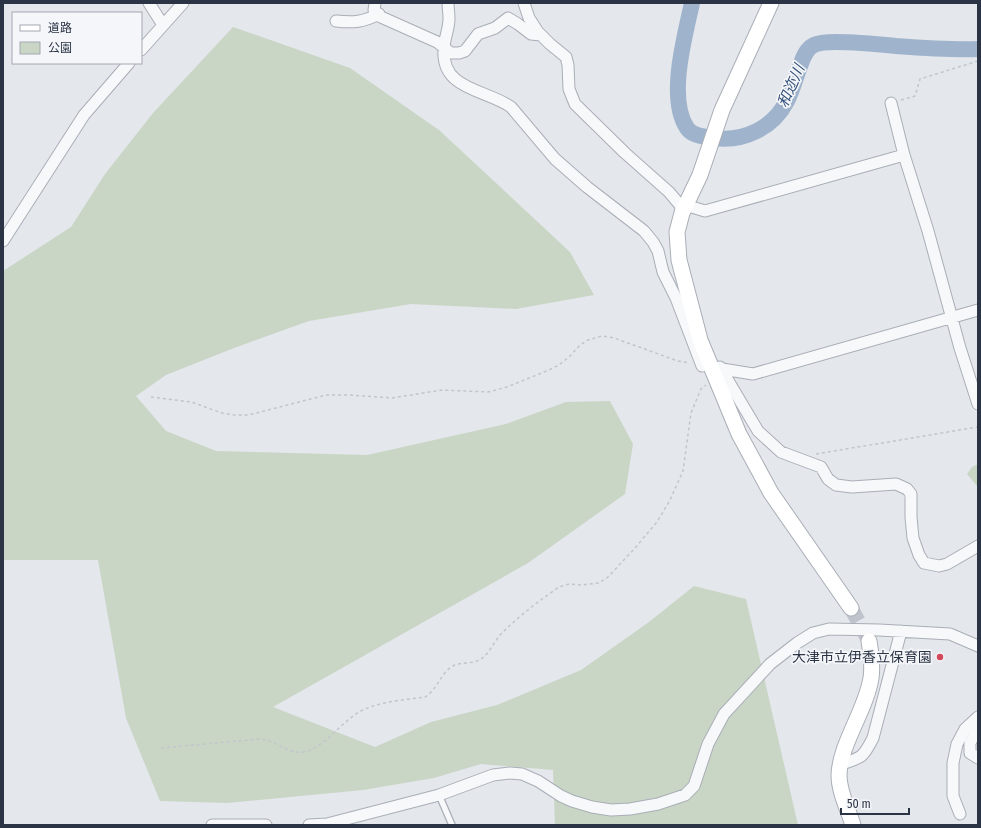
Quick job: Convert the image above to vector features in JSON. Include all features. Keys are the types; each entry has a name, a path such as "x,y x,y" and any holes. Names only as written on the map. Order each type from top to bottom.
{"street":[{"path":"149,3 162,25"},
{"path":"142,49 182,3"},
{"path":"375,3 374,10 379,14 437,42 451,53 465,51 478,34 495,28 508,18 531,34 541,35"},
{"path":"448,3 449,20 444,48 444,60 447,72 457,81 471,89 503,101 511,107 555,159 587,187 644,231 654,242 658,251 663,272 712,370 758,431 781,452 821,467 828,479 836,485 852,487 896,484 907,489 911,494 913,538 919,555 924,563 940,566 947,564 978,546"},
{"path":"524,3 529,18 541,35 566,57 568,65 569,88 575,104 624,153 670,192 683,209 705,211 904,154"},
{"path":"771,3 722,110 700,175 683,209 677,232 679,260 700,340 739,434 771,493 851,608"},
{"path":"336,21 352,23 366,21 379,14"},
{"path":"3,241 84,115 128,64"},
{"path":"891,103 904,154 928,231 951,318 978,404"},
{"path":"712,370 753,374 978,310"},
{"path":"309,825 327,824 439,795 494,775 510,773 522,774 538,781 561,796 592,808 611,810 630,809 672,800 685,795 694,786 708,744 724,714 770,664 797,643 813,633 829,630 901,631 950,634 978,646"},
{"path":"841,764 858,759 866,753 873,738 901,631"},
{"path":"853,825 840,786 839,775 848,741 864,703 872,678 872,659 869,641"},
{"path":"960,814 953,796 952,763 957,744 965,729 978,717"},
{"path":"978,728 970,743 970,753 978,758"},
{"path":"212,825 266,825"}],"lane":[{"path":"439,795 452,825"}],"path":[{"path":"891,103 915,96 920,79 978,61"},
{"path":"151,397 191,402 234,416 250,415 326,395 392,398 442,390 488,392 507,387 549,370 559,365 580,345 588,340 602,336 614,338 678,361 712,370 690,413 683,471 670,500 656,522 636,548 599,583 581,585 569,584 559,587 502,634 480,660 453,666 449,669 426,697 390,702 364,710 348,719 311,750 296,752 266,739 161,748"},
{"path":"814,455 978,427"}],"green space":[{"path":"233,27 350,68 439,130 570,252 594,295 516,309 411,304 309,321 234,348 166,375 136,396 166,431 216,451 367,455 506,424 566,402 610,401 633,444 625,494 528,563 273,707 375,747 431,722 497,705 581,670 649,622 694,586 746,599 798,825 555,825 553,770 481,764 434,778 363,790 227,803 160,801 126,718 98,560 3,560 3,271 71,227 105,174 153,113"},
{"path":"978,464 978,487 967,474 972,467"}],"waterway":[{"name":"和迩川","path":"692,3 679,67 678,100 681,115 687,128 689,131 699,136 725,139 736,138 747,135 766,126 781,111 787,101 806,52 816,44 844,42 937,49 978,49"}],"tunnel":[{"path":"851,608 869,641"}],"place":[{"name":"大津市立伊香立保育園","path":"940,657"}]}
